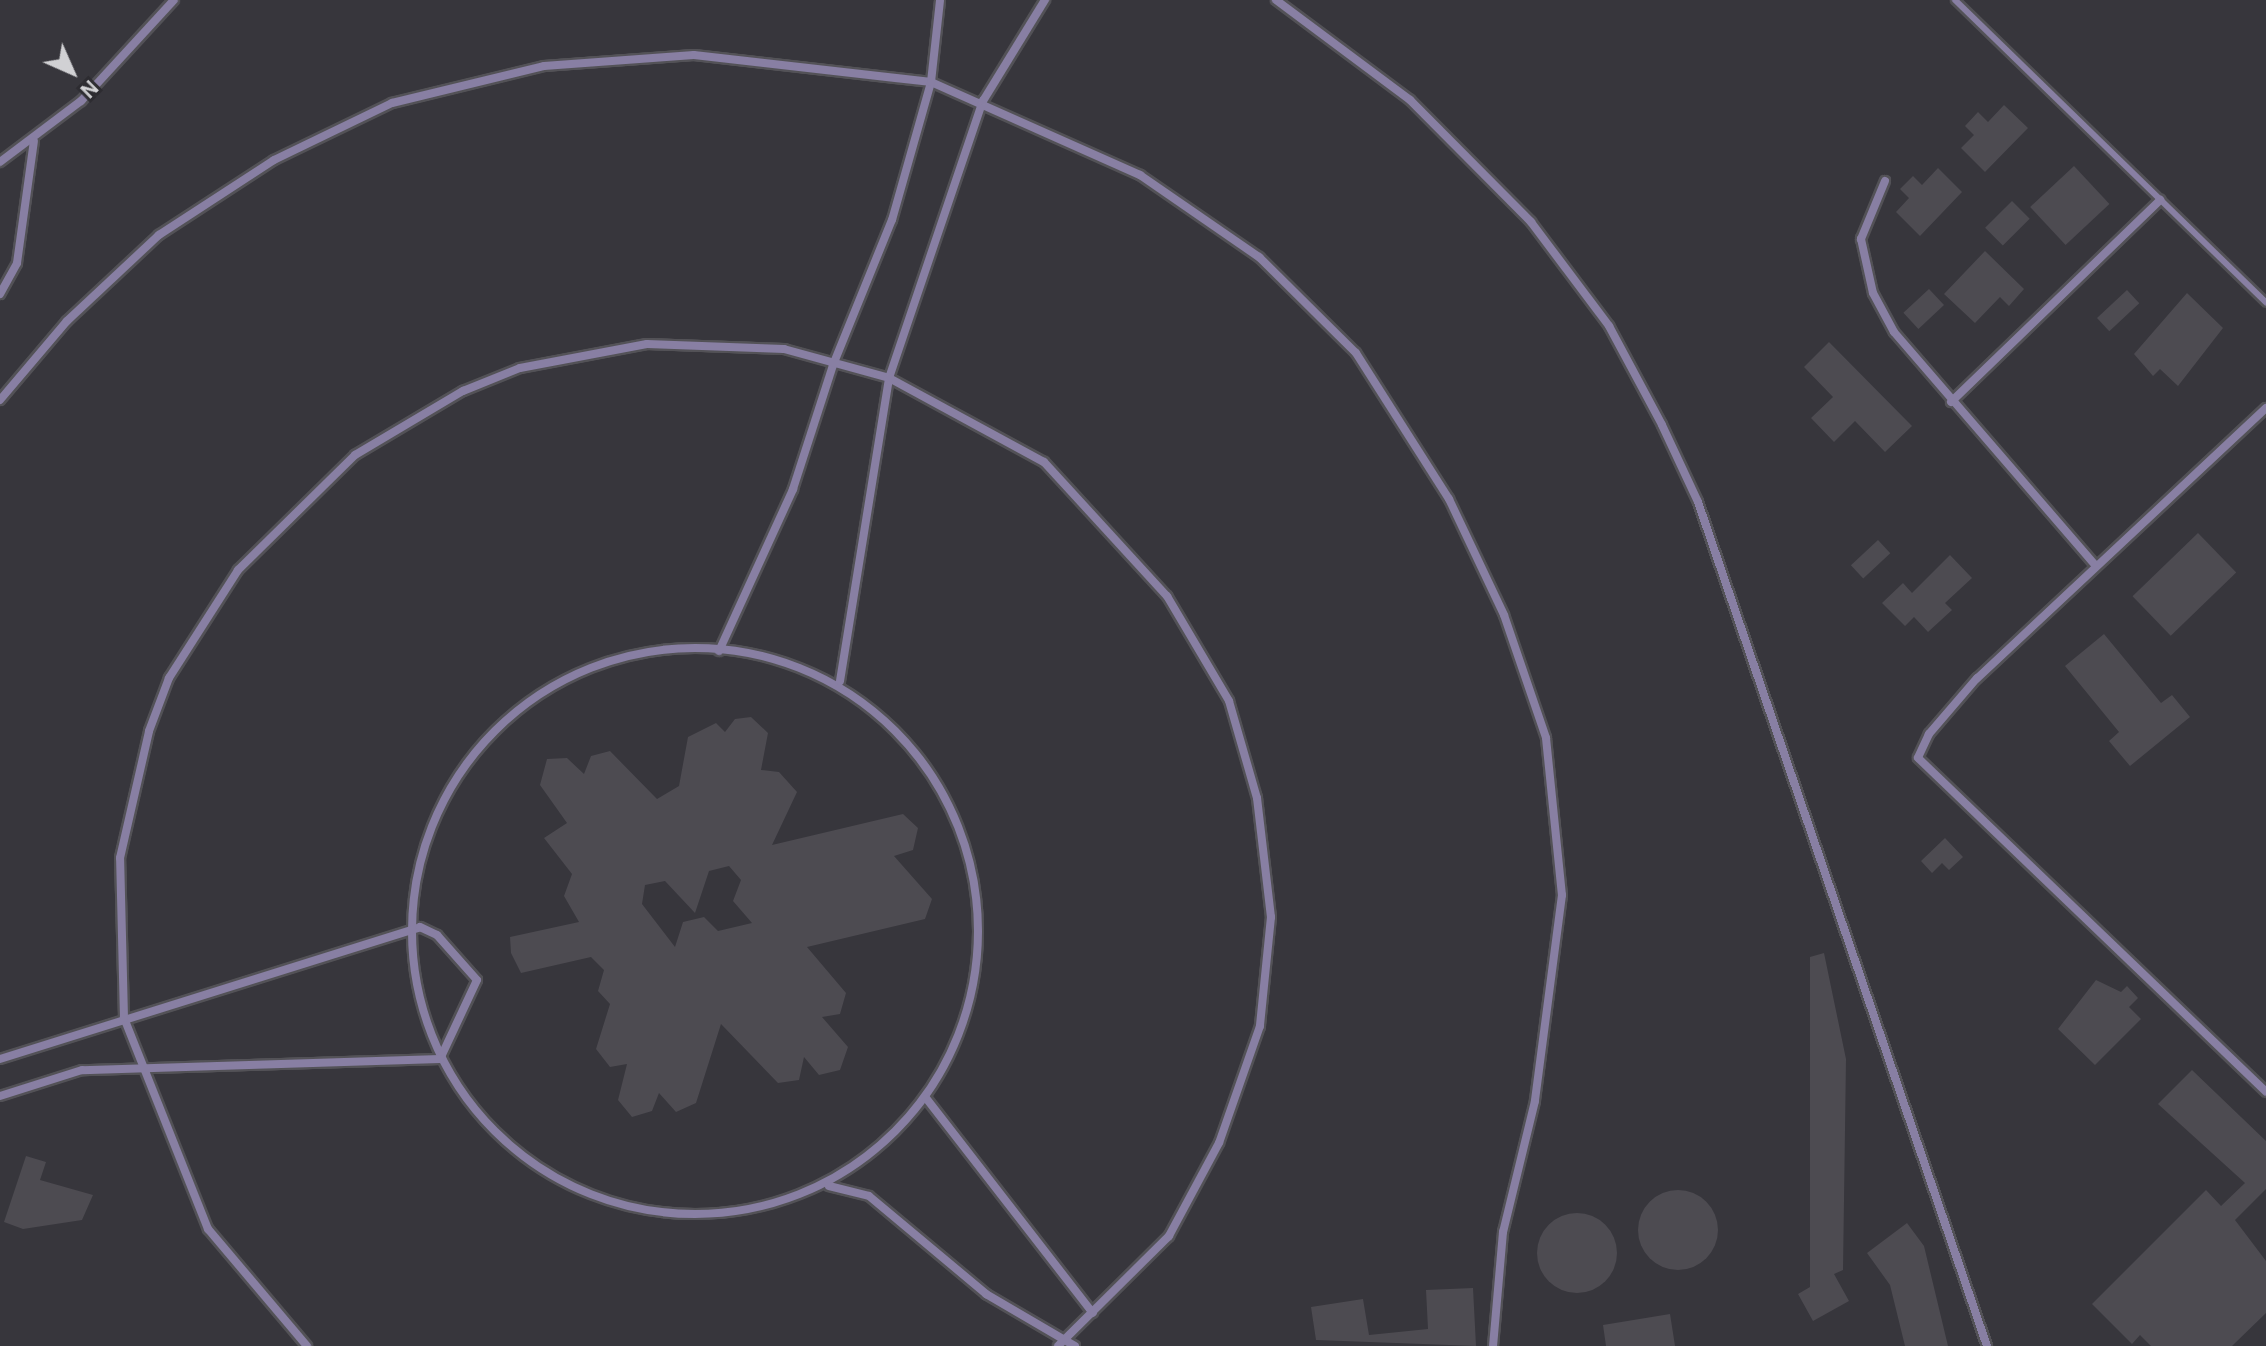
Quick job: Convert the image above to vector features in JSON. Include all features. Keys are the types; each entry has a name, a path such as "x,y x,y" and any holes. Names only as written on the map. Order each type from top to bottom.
{"street":[{"path":"0,162 34,141 174,0"},
{"path":"719,651 793,489 833,365 892,220 931,82 940,0"},
{"path":"840,681 889,378 983,101 1045,0"},
{"path":"1276,0 1410,100 1531,222 1609,326 1662,425 1698,502 1987,1346"},
{"path":"0,400 67,321 159,235 274,160 392,103 544,66 694,55 931,82 983,101 1140,175 1259,257 1356,353 1392,405 1449,499 1504,615 1546,738 1562,895 1535,1101 1500,1246 1493,1346"},
{"path":"0,294 17,263 34,141"},
{"path":"1885,181 1861,239 1873,293 1894,332 1951,402 2094,564"},
{"path":"1951,402 2160,200"},
{"path":"307,1346 208,1229 140,1072 124,1018 120,858 149,731 169,678 222,593 318,484 463,391 572,355 715,346 784,349 889,378 1044,462 1098,514 1167,596 1229,701 1257,798 1271,917 1260,1026 1219,1143 1169,1236 1093,1313 1072,1343 1058,1346"},
{"path":"2266,408 2094,564 1977,678 1929,734 1918,758 2266,1092"},
{"path":"719,651 773,656 840,681 900,730 937,777 969,852 977,942 970,983 926,1098 864,1163 829,1186 755,1209 677,1215 582,1194 523,1158 474,1112 440,1059 419,994 411,930 428,841 453,784 492,735 536,696 587,669 634,653 719,651"},
{"path":"0,1059 411,930 437,935 477,980 440,1059"},
{"path":"0,1096 82,1070 140,1072 440,1059"},
{"path":"926,1098 1093,1313"},
{"path":"829,1186 869,1196 986,1294 1072,1343"}],"lane":[{"path":"1955,0 2266,302"}],"building":[{"path":"2004,105 2028,128 1985,172 1961,148 1974,135 1965,126 1978,112 1988,122"},
{"path":"2074,166 2109,204 2066,245 2030,207"},
{"path":"1938,168 1962,192 1920,236 1896,212 1909,198 1900,189 1913,176 1922,185"},
{"path":"2012,201 2030,219 2003,246 1985,228"},
{"path":"1985,251 2024,289 2009,306 2000,297 1975,323 1944,294"},
{"path":"1929,289 1944,305 1918,329 1903,313"},
{"path":"2127,290 2139,303 2109,331 2097,318"},
{"path":"2187,293 2223,328 2178,386 2160,369 2153,376 2134,354"},
{"path":"1829,342 1912,426 1885,452 1855,421 1834,442 1811,418 1833,397 1804,367"},
{"path":"2198,533 2236,573 2171,636 2133,596"},
{"path":"1878,540 1890,553 1863,578 1851,565"},
{"path":"1950,555 1972,578 1945,603 1952,610 1928,632 1914,617 1905,626 1882,603 1903,583 1912,593"},
{"path":"2104,634 2161,703 2172,695 2190,717 2130,766 2109,741 2119,732 2065,666"},
{"path":"751,717 768,733 761,770 779,772 797,792 772,845 903,814 918,828 913,850 894,856 932,899 925,919 807,947 846,993 840,1014 822,1017 848,1047 840,1070 819,1075 804,1057 799,1080 778,1083 721,1024 696,1103 676,1112 659,1093 652,1111 632,1117 618,1100 627,1064 610,1067 596,1049 610,1004 598,991 604,970 591,957 521,973 511,953 510,937 579,922 564,896 572,874 544,838 567,823 540,785 547,759 567,758 584,774 591,756 610,751 657,799 679,786 688,737 716,723 725,732 735,719","holes":["729,866 741,880 733,901 752,923 718,931 704,917 683,922 675,947 642,904 645,885 665,881 695,913 709,871"]},
{"path":"1945,838 1963,857 1949,870 1942,863 1932,873 1921,861"},
{"path":"1824,953 1846,1059 1843,1270 1834,1274 1849,1301 1813,1321 1798,1294 1810,1287 1810,957"},
{"path":"2096,980 2121,992 2127,986 2138,998 2129,1007 2141,1019 2095,1065 2058,1029"},
{"path":"2192,1070 2266,1141 2266,1189 2235,1220 2266,1261 2266,1313 2232,1346 2151,1346 2140,1335 2132,1344 2092,1304 2206,1190 2221,1206 2245,1183 2158,1104"},
{"path":"26,1156 46,1162 40,1180 93,1195 82,1220 23,1229 4,1222"},
{"path":"1678,1190 1693,1193 1706,1202 1715,1215 1718,1230 1715,1245 1706,1258 1693,1267 1678,1270 1663,1267 1650,1258 1641,1245 1638,1230 1641,1215 1650,1202 1663,1193"},
{"path":"1577,1213 1592,1216 1605,1225 1614,1238 1617,1253 1614,1268 1605,1281 1592,1290 1577,1293 1562,1290 1549,1281 1540,1268 1537,1253 1540,1238 1549,1225 1562,1216"},
{"path":"1907,1223 1924,1246 1948,1346 1905,1346 1890,1285 1867,1253"},
{"path":"1473,1288 1476,1346 1316,1340 1311,1307 1363,1299 1369,1335 1428,1329 1426,1290"},
{"path":"1670,1314 1675,1346 1606,1346 1603,1325"}]}
